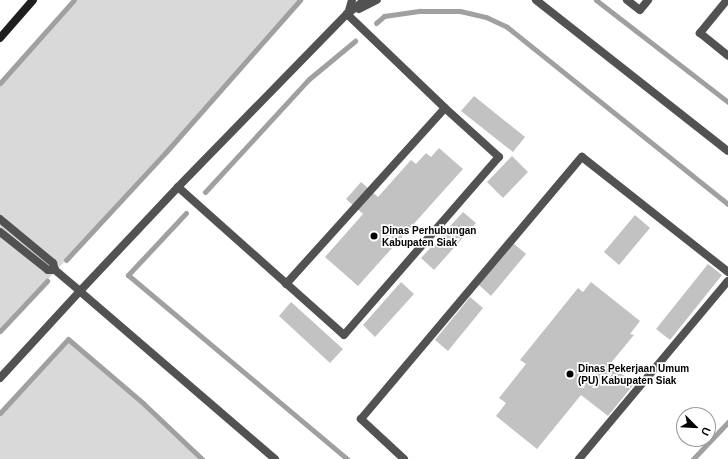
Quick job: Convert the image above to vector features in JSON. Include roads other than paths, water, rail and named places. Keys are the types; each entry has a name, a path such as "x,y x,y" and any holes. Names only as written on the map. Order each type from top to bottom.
{"main road":[{"path":"0,38 33,0"}],"street":[{"path":"347,14 352,0"},
{"path":"0,378 178,187 347,14 365,0"},
{"path":"347,14 377,0"},
{"path":"537,0 728,151"},
{"path":"627,0 640,10 648,0"},
{"path":"727,0 700,33 728,56"},
{"path":"178,187 344,335 499,157 445,108 347,14"},
{"path":"286,284 445,108"},
{"path":"404,459 361,419 582,157 728,272"},
{"path":"0,219 53,263 55,270 275,459"},
{"path":"0,232 48,270 55,270"},
{"path":"579,459 728,281"}],"waterway":[{"path":"0,83 74,0"},
{"path":"66,260 166,152 300,0"},
{"path":"596,0 728,102"},
{"path":"376,23 384,16 421,11 460,11 486,17 507,27 728,204"},
{"path":"205,192 309,79 355,41"},
{"path":"186,213 128,275 347,459"},
{"path":"0,331 47,281"},
{"path":"0,413 68,339 144,404 202,459"},
{"path":"693,459 728,422"}],"place":[{"name":"Dinas Perhubungan Kabupaten Siak","path":"374,236"},
{"name":"Dinas Pekerjaan Umum (PU) Kabupaten Siak","path":"570,374"}]}
